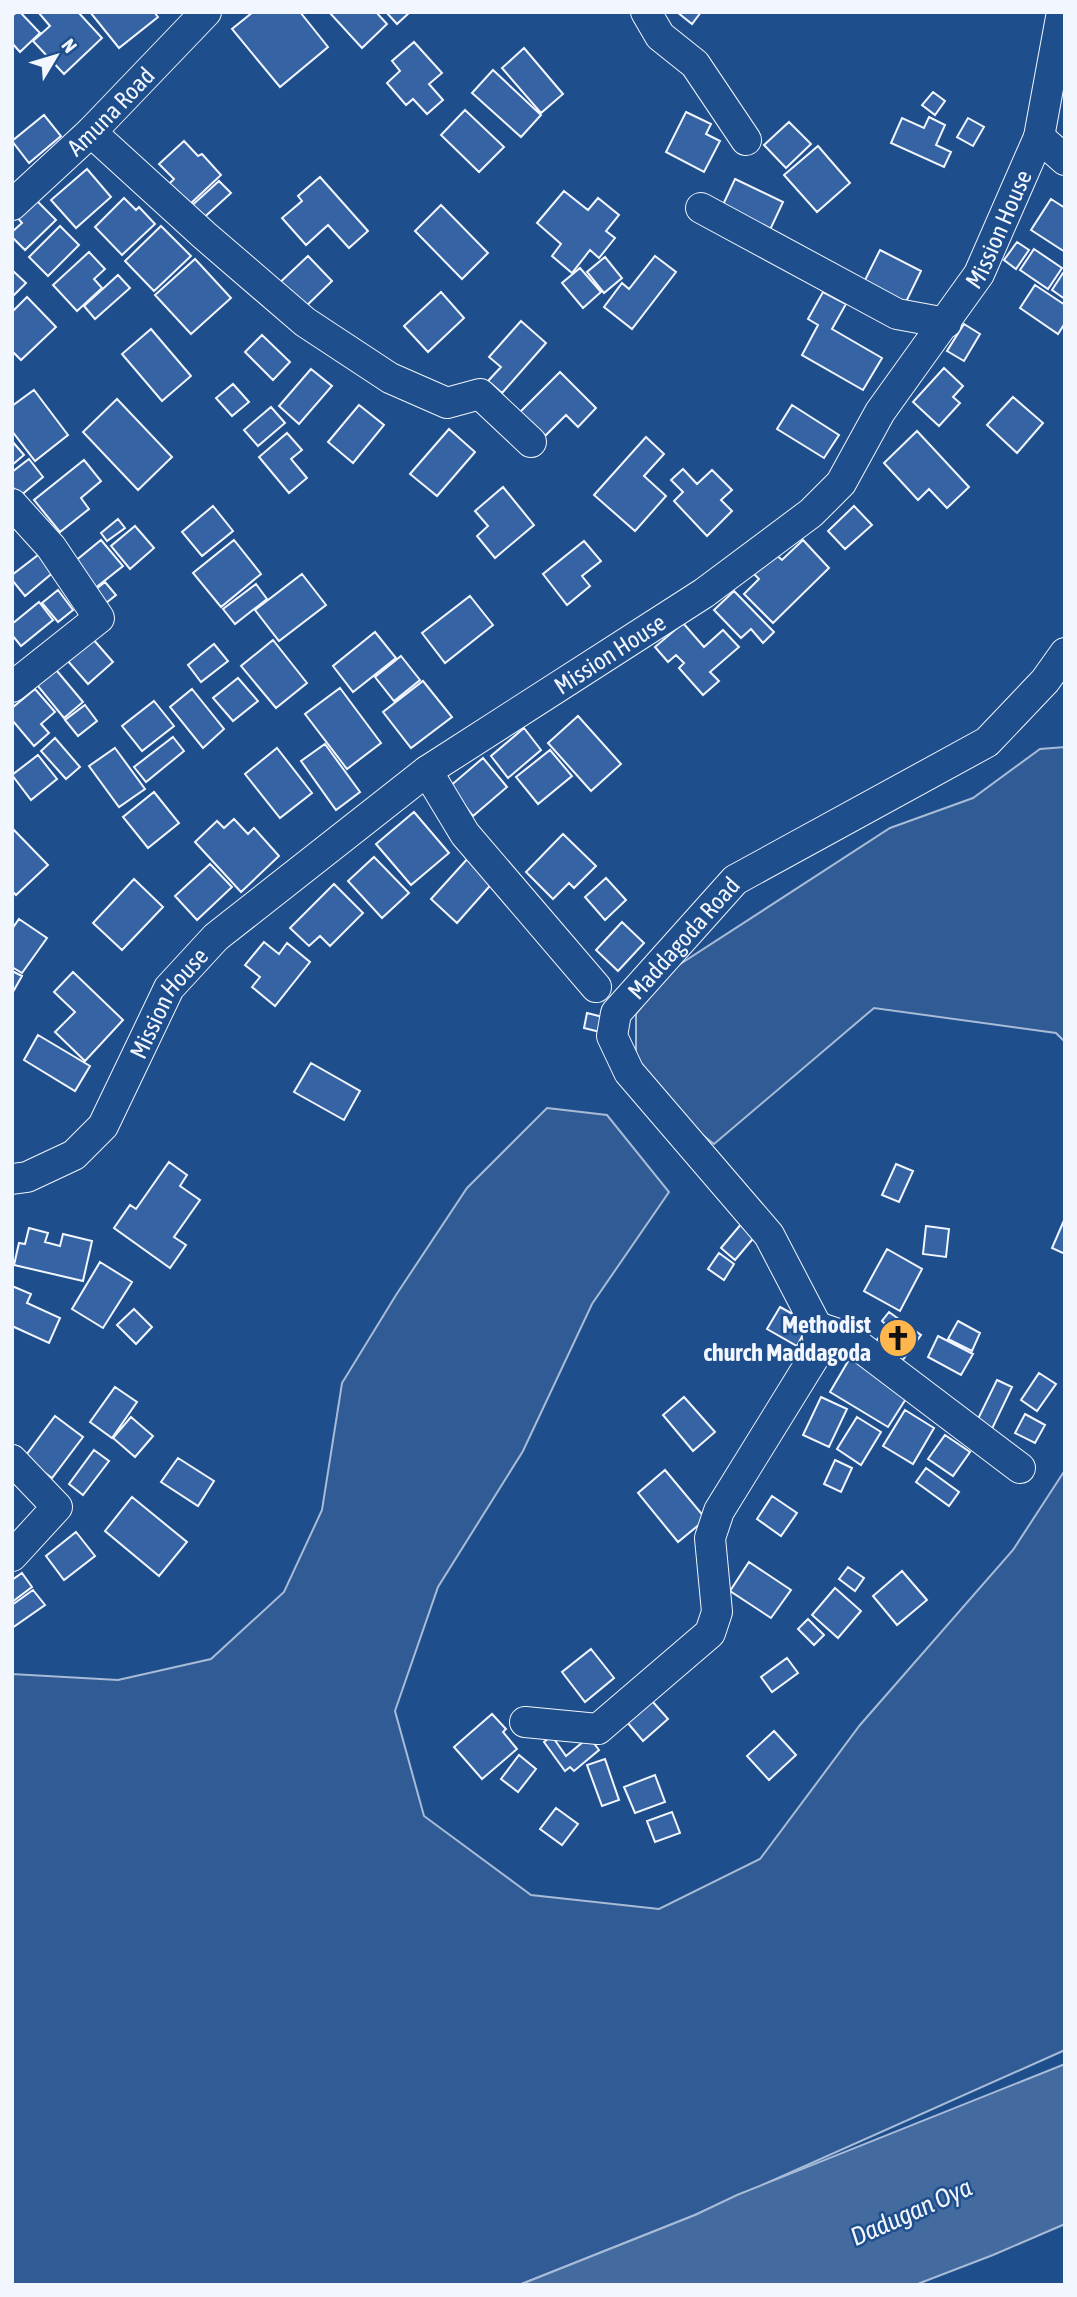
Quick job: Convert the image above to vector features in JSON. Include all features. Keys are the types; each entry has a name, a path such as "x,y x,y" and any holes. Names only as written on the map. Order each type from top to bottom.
{"street":[{"name":"Amuna Road","path":"12,205 91,132 206,12"},
{"path":"646,12 660,36 695,64 746,140"},
{"name":"Mission House","path":"12,1180 27,1177 74,1156 103,1126 169,988 216,937 427,771 704,593 811,513 841,483 880,412 979,274 1039,137 1062,12"},
{"path":"91,132 305,322 390,378 447,404 480,394 531,442"},
{"path":"1039,137 1065,160"},
{"path":"701,208 897,314 946,323"},
{"path":"12,504 51,547 99,618 12,687"},
{"name":"Maddagoda Road","path":"817,1327 769,1235 629,1072 612,1036 617,1013 735,880 987,742 1045,681 1065,653"},
{"path":"427,771 465,834 596,987"},
{"path":"525,1722 598,1729 710,1633 717,1612 710,1538 719,1511 819,1349 817,1327 847,1337 1020,1468"},
{"path":"12,1461 57,1507 12,1556"}],"shaded area":[{"path":"1065,747 1065,1042 1056,1033 874,1008 714,1144 691,1126 636,1063 636,1014 671,970 890,828 973,798 1040,749"},
{"path":"547,1108 607,1115 669,1192 592,1304 523,1451 438,1587 395,1711 424,1816 531,1895 659,1909 760,1859 860,1725 1013,1550 1065,1470 1065,2050 695,2215 519,2285 12,2285 12,1674 118,1680 211,1659 284,1592 322,1510 342,1383 467,1188"}],"water":[{"name":"Dadugan Oya","path":"1065,2064 1065,2224 993,2255 915,2285 519,2285 695,2215 737,2195"}],"building":[{"path":"17,12 40,33 20,52 12,43 12,16"},
{"path":"38,12 78,12 102,38 64,74 33,41 50,26"},
{"path":"90,12 154,12 158,17 119,48"},
{"path":"253,12 300,12 328,47 280,87 232,29"},
{"path":"329,12 376,12 387,24 362,48"},
{"path":"386,12 410,12 397,24"},
{"path":"677,12 701,12 692,24"},
{"path":"414,42 442,73 429,84 443,100 427,114 413,99 406,105 387,83 400,71 392,61"},
{"path":"524,48 563,94 541,113 502,68"},
{"path":"493,70 541,115 521,137 472,93"},
{"path":"933,92 945,101 935,115 922,105"},
{"path":"465,110 504,147 479,172 441,135"},
{"path":"686,112 711,124 706,134 720,141 704,172 666,152"},
{"path":"44,115 61,136 29,163 12,141"},
{"path":"929,117 945,125 936,145 951,152 944,167 891,143 902,118 924,128"},
{"path":"968,118 984,127 973,146 957,137"},
{"path":"789,122 811,144 786,168 764,145"},
{"path":"184,141 198,156 202,154 221,175 189,205 169,184 174,179 159,164"},
{"path":"818,146 850,183 817,212 784,175"},
{"path":"87,169 111,197 76,228 51,200"},
{"path":"320,177 368,231 349,248 328,225 306,245 282,218 302,201 298,196"},
{"path":"735,179 783,202 769,232 721,209"},
{"path":"219,181 231,193 199,222 188,209"},
{"path":"564,191 588,210 598,198 619,215 606,231 615,238 599,258 590,250 572,273 552,256 561,244 537,223"},
{"path":"34,198 56,220 25,250 12,237 12,232 22,223 16,216"},
{"path":"124,198 136,210 139,207 155,224 122,255 95,227"},
{"path":"1051,199 1065,208 1065,252 1031,230"},
{"path":"441,205 488,253 462,279 415,231"},
{"path":"60,226 79,245 48,276 29,257"},
{"path":"161,226 191,256 154,291 125,261"},
{"path":"1017,242 1029,250 1016,269 1004,260"},
{"path":"1034,249 1062,268 1048,289 1020,270"},
{"path":"880,250 921,271 905,304 864,282"},
{"path":"89,252 105,269 94,279 102,288 77,311 53,285"},
{"path":"308,256 332,281 298,314 274,288"},
{"path":"655,256 676,272 632,329 604,307 622,283 629,289"},
{"path":"605,257 622,278 604,293 587,272"},
{"path":"195,259 231,298 191,334 155,295"},
{"path":"580,268 601,292 583,308 562,283"},
{"path":"12,270 26,283 12,297"},
{"path":"1063,273 1065,274 1065,299 1052,290"},
{"path":"118,275 130,288 95,319 84,306"},
{"path":"1035,285 1065,305 1065,323 1058,334 1020,308"},
{"path":"441,292 464,318 428,352 404,326"},
{"path":"823,292 846,304 832,329 882,358 863,390 802,355 818,325 808,319"},
{"path":"27,297 56,327 21,360 12,351 12,312"},
{"path":"521,321 546,343 502,393 488,381 501,367 489,357"},
{"path":"964,324 980,334 964,361 947,351"},
{"path":"151,329 191,376 162,401 122,354"},
{"path":"262,335 290,362 273,380 245,352"},
{"path":"944,368 963,386 953,397 960,403 939,426 913,402"},
{"path":"311,369 332,386 299,424 279,406"},
{"path":"560,372 596,408 578,427 566,415 542,439 517,415"},
{"path":"233,384 249,402 232,416 216,398"},
{"path":"34,390 68,435 35,461 12,431 12,406"},
{"path":"1013,397 1043,423 1017,453 987,425"},
{"path":"117,399 172,457 138,490 83,432"},
{"path":"359,405 384,425 353,463 328,442"},
{"path":"792,405 839,435 824,458 777,429"},
{"path":"271,407 285,423 258,446 244,430"},
{"path":"449,429 475,452 437,496 410,474"},
{"path":"917,431 969,487 947,508 929,489 918,500 884,463"},
{"path":"287,433 302,450 291,459 307,478 289,493 259,457"},
{"path":"646,437 664,454 644,476 666,496 635,531 594,495"},
{"path":"12,441 24,455 12,465"},
{"path":"29,459 43,477 20,496 12,486 12,472"},
{"path":"84,460 101,481 81,498 89,509 60,532 34,500"},
{"path":"683,469 697,484 712,470 732,490 721,500 732,511 707,536 674,501 683,492 671,480"},
{"path":"503,487 534,525 495,558 477,536 488,526 475,511"},
{"path":"213,506 233,531 202,556 182,532"},
{"path":"854,506 872,525 845,549 828,531"},
{"path":"118,519 125,528 107,541 101,533"},
{"path":"135,526 154,548 130,569 111,546"},
{"path":"101,540 123,566 89,593 68,567"},
{"path":"234,540 261,574 221,607 193,573"},
{"path":"803,540 829,568 773,623 744,594 759,579 753,573 774,553 782,560"},
{"path":"584,541 601,561 582,576 590,586 567,605 543,574"},
{"path":"42,552 56,570 25,596 12,580 12,575"},
{"path":"302,574 326,605 279,641 255,610"},
{"path":"105,582 116,595 101,607 91,593"},
{"path":"256,584 267,599 235,624 223,609"},
{"path":"58,590 73,610 58,622 42,603"},
{"path":"734,591 774,632 763,643 751,629 741,638 714,610"},
{"path":"470,596 493,625 445,663 422,633"},
{"path":"39,602 53,620 21,646 12,635 12,624"},
{"path":"683,623 704,647 723,630 739,647 710,672 719,681 703,695 679,668 684,663 676,655 668,662 655,647"},
{"path":"375,632 396,658 353,692 333,666"},
{"path":"92,638 113,662 88,684 67,660"},
{"path":"273,640 307,683 276,708 241,666"},
{"path":"214,644 228,661 201,682 188,665"},
{"path":"401,656 420,680 394,701 375,677"},
{"path":"52,665 83,702 64,718 33,680"},
{"path":"238,678 258,701 233,721 213,698"},
{"path":"423,681 452,717 411,748 383,712"},
{"path":"340,688 381,743 347,769 305,714"},
{"path":"35,689 55,712 41,724 49,733 34,746 12,720 12,708"},
{"path":"192,689 224,729 203,748 170,707"},
{"path":"154,701 174,726 142,751 122,726"},
{"path":"85,705 97,721 78,736 65,720"},
{"path":"578,716 621,764 591,791 548,743"},
{"path":"524,728 541,750 508,778 491,756"},
{"path":"173,737 184,751 146,782 134,767"},
{"path":"55,738 80,767 66,779 41,751"},
{"path":"325,744 360,792 336,810 301,761"},
{"path":"115,748 145,789 119,807 89,766"},
{"path":"277,748 312,793 280,818 245,774"},
{"path":"550,750 572,776 538,804 516,777"},
{"path":"38,755 57,779 31,800 12,775"},
{"path":"483,758 507,787 473,816 449,787"},
{"path":"154,792 179,823 148,848 123,817"},
{"path":"414,812 449,853 411,885 376,844"},
{"path":"234,819 248,834 254,828 279,856 241,892 195,842 217,821 224,828"},
{"path":"12,828 48,865 16,895 12,891"},
{"path":"563,834 596,866 574,888 569,883 553,899 526,872"},
{"path":"470,856 496,879 457,923 431,899"},
{"path":"374,857 409,893 382,918 348,881"},
{"path":"210,864 232,887 197,920 175,896"},
{"path":"606,878 626,900 605,920 585,897"},
{"path":"134,879 163,907 122,950 93,923"},
{"path":"334,884 363,913 330,946 320,936 309,946 290,928"},
{"path":"19,919 47,938 22,973 12,967 12,929"},
{"path":"622,922 644,943 618,971 596,950"},
{"path":"264,942 279,954 287,943 310,962 275,1006 252,987 260,977 245,965"},
{"path":"12,971 22,976 14,990 12,988"},
{"path":"73,972 123,1020 85,1061 55,1032 75,1012 54,992"},
{"path":"587,1013 603,1017 600,1032 584,1028"},
{"path":"38,1035 90,1066 75,1091 24,1060"},
{"path":"311,1063 360,1091 344,1120 294,1092"},
{"path":"169,1162 187,1175 180,1186 200,1200 174,1237 186,1245 170,1268 114,1228 130,1205 136,1209"},
{"path":"896,1164 913,1171 899,1202 882,1195"},
{"path":"1065,1218 1065,1254 1052,1248"},
{"path":"742,1223 756,1235 735,1260 721,1248"},
{"path":"926,1226 949,1229 946,1257 923,1254"},
{"path":"29,1228 48,1233 45,1242 60,1246 63,1234 92,1241 83,1281 14,1265 19,1243 25,1244"},
{"path":"887,1249 922,1269 900,1311 864,1291"},
{"path":"719,1253 734,1264 724,1280 708,1269"},
{"path":"100,1262 132,1282 103,1328 72,1309"},
{"path":"12,1286 31,1294 27,1303 60,1318 49,1343 12,1326"},
{"path":"780,1307 809,1323 797,1346 767,1329"},
{"path":"134,1309 152,1327 136,1344 117,1325"},
{"name":"Methodist church Maddagoda","path":"889,1312 921,1335 902,1361 876,1341 887,1326 882,1321"},
{"path":"958,1321 980,1333 972,1351 948,1339"},
{"path":"938,1336 973,1354 961,1375 928,1357"},
{"path":"850,1358 909,1394 888,1427 830,1392"},
{"path":"1039,1373 1056,1384 1037,1411 1021,1400"},
{"path":"997,1380 1012,1387 990,1433 975,1425"},
{"path":"115,1387 137,1402 112,1438 90,1422"},
{"path":"684,1397 715,1432 693,1451 663,1415"},
{"path":"821,1397 847,1409 829,1447 803,1435"},
{"path":"905,1410 934,1428 913,1464 883,1446"},
{"path":"1025,1414 1045,1425 1035,1443 1015,1433"},
{"path":"55,1416 83,1437 52,1478 24,1458"},
{"path":"131,1417 153,1436 135,1457 113,1438"},
{"path":"857,1417 881,1432 861,1465 837,1449"},
{"path":"945,1435 970,1452 953,1476 928,1459"},
{"path":"94,1450 109,1461 83,1495 69,1484"},
{"path":"178,1458 214,1481 198,1506 161,1482"},
{"path":"835,1460 852,1468 841,1492 824,1484"},
{"path":"926,1468 959,1492 949,1506 916,1482"},
{"path":"665,1470 706,1519 678,1542 638,1493"},
{"path":"772,1496 797,1513 781,1536 757,1519"},
{"path":"132,1497 187,1542 159,1576 105,1531"},
{"path":"76,1532 95,1556 64,1580 46,1556"},
{"path":"749,1562 791,1590 771,1618 730,1591"},
{"path":"848,1567 864,1578 855,1591 839,1579"},
{"path":"902,1571 927,1600 897,1625 873,1596"},
{"path":"22,1573 32,1587 12,1602 12,1580"},
{"path":"835,1588 861,1611 838,1638 812,1615"},
{"path":"33,1590 45,1605 12,1628 12,1605"},
{"path":"808,1619 824,1635 814,1645 798,1629"},
{"path":"591,1649 614,1678 585,1702 562,1672"},
{"path":"787,1658 798,1673 772,1692 761,1677"},
{"path":"652,1701 668,1719 643,1741 627,1722"},
{"path":"492,1714 506,1729 503,1732 517,1749 482,1779 454,1747"},
{"path":"774,1731 796,1755 769,1780 747,1756"},
{"path":"552,1736 566,1756 589,1737 599,1750 574,1771 570,1767 565,1771 544,1742"},
{"path":"519,1755 536,1769 518,1792 501,1779"},
{"path":"605,1759 619,1800 602,1806 587,1765"},
{"path":"655,1775 665,1802 635,1813 624,1787"},
{"path":"556,1808 578,1824 562,1845 540,1829"},
{"path":"672,1812 680,1833 655,1842 647,1821"}],"place":[{"name":"Methodist church Maddagoda","path":"898,1338"}]}
